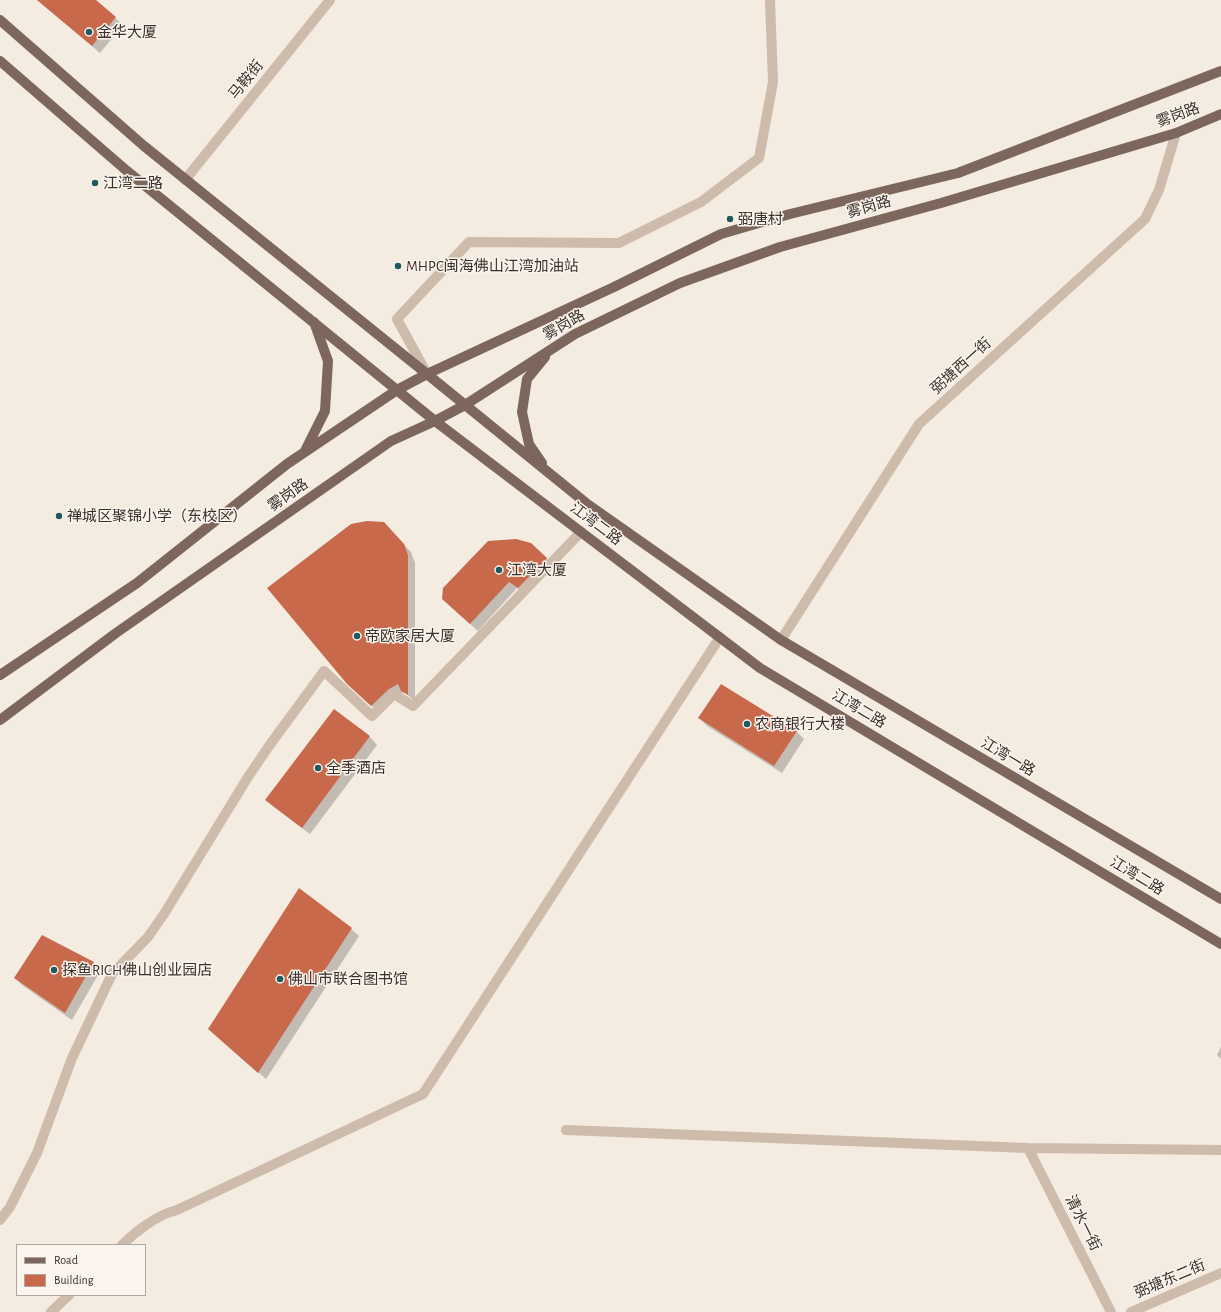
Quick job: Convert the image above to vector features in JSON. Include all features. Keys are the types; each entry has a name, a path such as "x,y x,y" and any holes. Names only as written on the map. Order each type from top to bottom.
{"main road":[{"name":"江湾二路","path":"0,20 185,180 586,503 781,640"},
{"name":"江湾二路","path":"0,61 127,171 397,390 760,668 1221,944"},
{"name":"雾岗路","path":"0,675 137,583 287,464 397,390 427,374 614,287 721,234 790,214 958,173 1221,71"},
{"name":"雾岗路","path":"0,720 116,633 391,441 465,404 575,334 680,283 780,247 941,203 1176,133 1221,114"},
{"path":"305,452 325,411 328,361 314,322"},
{"path":"547,472 529,444 522,412 527,379 551,350"},
{"name":"江湾一路","path":"781,640 1221,900"}],"street":[{"name":"马鞍街","path":"185,180 330,0"},
{"path":"427,374 397,320 469,242 619,243 701,202 759,158 773,82 770,0"},
{"name":"弼塘西一街","path":"781,640 919,424 1145,219 1159,190 1176,133"},
{"path":"0,1220 10,1207 37,1153 72,1058 112,974 148,937 164,914 248,777 324,671 372,716 394,694 413,706 581,532"},
{"path":"123,1244 166,1212 177,1210 423,1094 720,637"},
{"path":"566,1130 1028,1148 1221,1150"},
{"name":"清水一街","path":"1028,1148 1111,1312"},
{"name":"弼塘东二街","path":"1131,1312 1221,1273"},
{"path":"51,1312 68,1296"}],"building":[{"name":"金华大厦","path":"37,0 96,0 116,17 92,46"},
{"name":"帝欧家居大厦","path":"367,521 384,522 404,544 408,555 408,695 401,691 398,684 389,689 371,706 347,684 267,588 351,524"},
{"name":"江湾大厦","path":"516,539 531,543 547,558 518,588 509,582 470,624 442,599 443,588 488,541"},
{"name":"农商银行大楼","path":"721,684 797,731 774,766 698,718"},
{"name":"全季酒店","path":"334,709 370,736 302,828 265,800"},
{"name":"佛山市联合图书馆","path":"299,888 352,928 258,1073 208,1029"},
{"name":"探鱼RICH佛山创业园店","path":"42,935 94,962 65,1013 14,978"}],"place":[{"name":"金华大厦","path":"89,32"},
{"name":"江湾二路","path":"95,183"},
{"name":"弼唐村","path":"730,219"},
{"name":"MHPC闽海佛山江湾加油站","path":"398,266"},
{"name":"禅城区聚锦小学（东校区）","path":"59,516"},
{"name":"江湾大厦","path":"499,570"},
{"name":"帝欧家居大厦","path":"357,636"},
{"name":"农商银行大楼","path":"747,724"},
{"name":"全季酒店","path":"318,768"},
{"name":"探鱼RICH佛山创业园店","path":"54,970"},
{"name":"佛山市联合图书馆","path":"280,979"}]}
